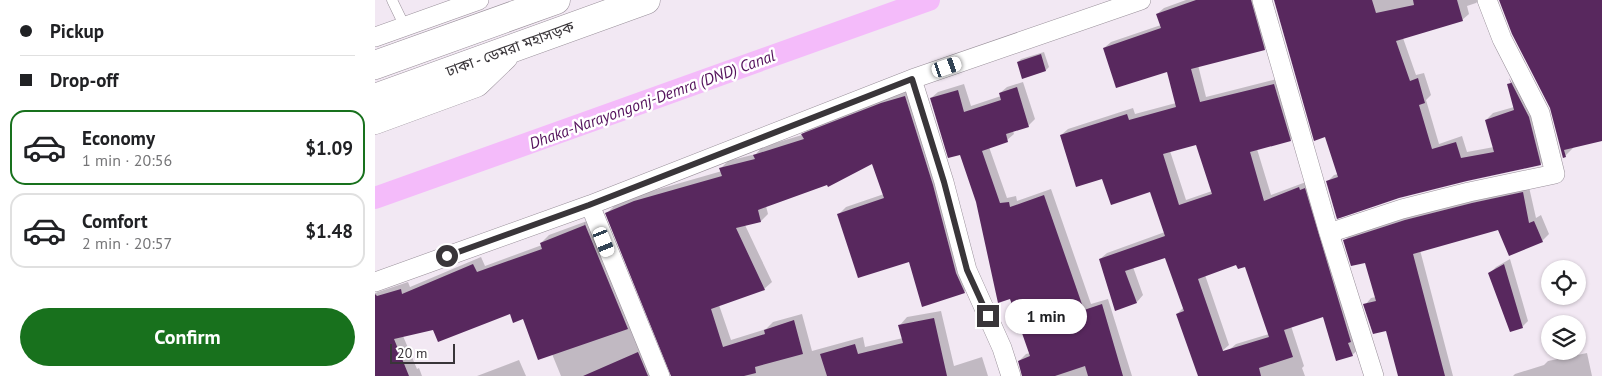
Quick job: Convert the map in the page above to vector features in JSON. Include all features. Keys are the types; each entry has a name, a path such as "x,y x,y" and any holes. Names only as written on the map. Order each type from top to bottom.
{"main road":[{"name":"ঢাকা - ডেমরা মহাসড়ক","path":"375,65 556,0"},
{"name":"ঢাকা - ডেমরা মহাসড়ক","path":"375,98 645,0"},
{"path":"375,120 477,83 513,48"}],"street":[{"path":"375,38 479,0"},
{"path":"375,282 589,205 912,79 1141,0"},
{"path":"1262,0 1329,233 1374,376"},
{"path":"1329,233 1469,192 1555,174 1540,113 1502,39 1487,0"},
{"path":"912,79 944,182 967,270 1002,348 1011,376"},
{"path":"589,205 659,376"}],"lane":[{"path":"391,0 405,27"}],"building":[{"path":"1196,0 1251,0 1265,50 1191,69 1200,102 1274,84 1291,141 1250,152 1264,201 1299,187 1300,190 1305,188 1351,342 1348,343 1353,356 1336,361 1323,317 1284,330 1293,357 1259,368 1261,376 1198,376 1176,314 1184,311 1165,258 1125,271 1137,303 1115,311 1099,259 1165,236 1150,192 1111,205 1102,179 1076,187 1060,135 1127,114 1129,120 1176,107 1167,72 1116,88 1103,48 1161,28 1156,14","holes":["1196,145 1212,194 1179,205 1163,154","1236,265 1238,269 1245,267 1269,337 1223,351 1198,279"]},
{"path":"1274,0 1372,0 1376,13 1414,5 1413,0 1457,0 1463,21 1396,41 1410,81 1418,78 1425,103 1419,105 1432,149 1456,142 1461,158 1494,152 1485,120 1514,110 1507,84 1511,83 1509,78 1529,117 1541,165 1399,198 1337,219 1326,181 1338,177 1325,137 1314,141"},
{"path":"1499,0 1602,0 1602,141 1564,150 1566,157 1563,158 1550,108 1512,34"},
{"path":"1041,54 1046,71 1022,79 1017,62"},
{"path":"1017,87 1029,127 1006,134 1008,142 982,151 1000,203 1009,202 1010,207 1044,195 1084,310 1102,304 1123,376 1088,376 1085,366 1055,376 1022,376 1018,361 1030,356 1010,299 998,303 976,202 960,155 948,158 930,98 958,90 964,112 1001,100 999,93"},
{"path":"905,96 933,185 956,273 965,293 922,307 909,262 858,278 837,214 884,198 872,164 828,187 827,185 758,210 761,222 736,228 765,290 711,309 723,347 765,334 764,330 794,320 803,354 755,367 756,373 744,376 671,376 605,213 634,201 722,176 719,168 755,159 753,155 804,139 801,134 881,103"},
{"path":"1523,192 1529,223 1534,221 1543,242 1509,256 1498,230 1413,254 1445,376 1398,376 1386,331 1373,334 1363,304 1376,301 1365,263 1351,266 1343,240 1405,220"},
{"path":"584,222 628,329 538,360 523,319 513,323 510,314 438,342 433,330 394,339 409,376 375,376 375,294 377,296 401,289 402,294 473,264 477,272 542,249 540,243 585,225"},
{"path":"1504,264 1523,328 1510,332 1488,273"},
{"path":"934,318 947,376 827,376 820,354 855,344 858,354 903,343 898,325"},
{"path":"638,352 648,376 583,376"}],"waterway":[{"name":"Dhaka-Narayongonj-Demra (DND) Canal","path":"375,198 929,0"}],"route":[{"path":"447,256 589,205 912,79 944,182 967,270 988,316"}]}
